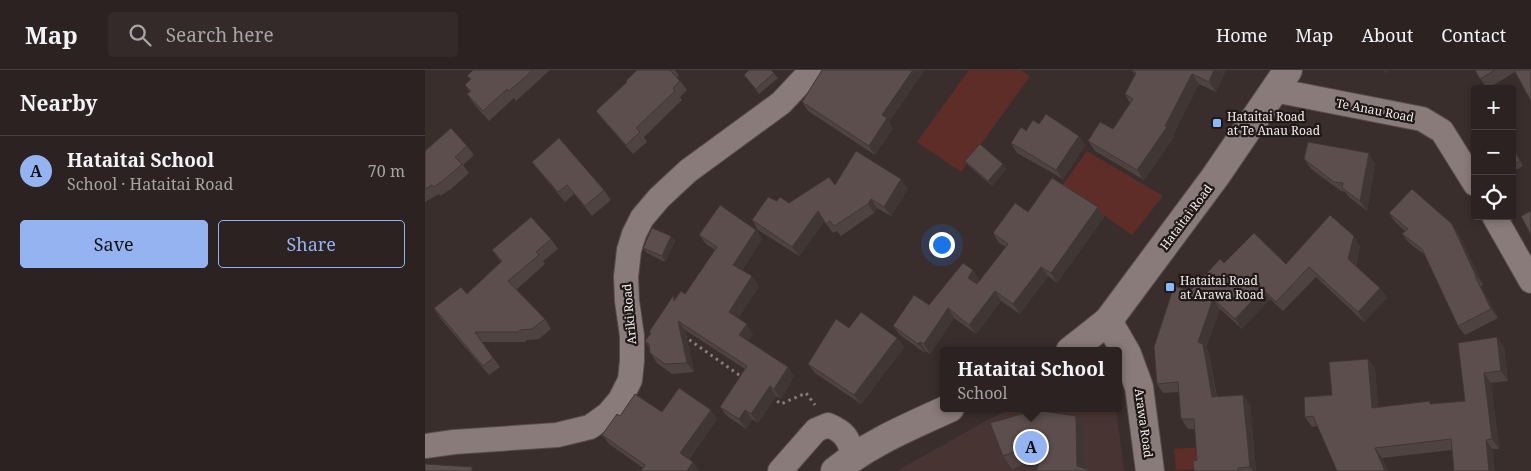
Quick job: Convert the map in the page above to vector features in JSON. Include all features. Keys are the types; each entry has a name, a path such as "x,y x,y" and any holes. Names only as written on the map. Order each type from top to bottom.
{"street":[{"name":"Ariki Road","path":"425,446 454,442 557,435 590,427 608,414 620,400 630,380 632,336 627,302 626,277 629,250 642,218 659,198 688,171 781,104 812,70"},
{"name":"Te Anau Road","path":"1281,80 1422,119 1442,131 1471,178"},
{"name":"Hataitai Road","path":"1075,347 1108,322 1215,177 1281,80"},
{"path":"1495,220 1531,281"},
{"name":"Arawa Road","path":"1108,322 1127,354 1139,388 1151,471"},
{"path":"844,463 879,441 941,412"},
{"path":"780,471 816,430 828,425 841,430 849,443 844,463"}],"path":[{"path":"680,333 742,377"},
{"path":"766,393 781,404 806,393 828,425"}],"shaded area":[{"path":"969,70 1021,70 1030,76 961,172 917,142"},
{"path":"1087,151 1163,196 1132,235 1062,186"},
{"path":"1005,412 1117,412 1124,471 897,471"},
{"path":"1201,447 1201,469 1176,470 1174,449"}],"building":[{"path":"473,70 533,70 509,91 507,89 483,111 467,94 471,91 465,85 471,79 467,76"},
{"path":"637,70 670,70 680,81 673,88 675,91 636,128 640,132 626,145 596,111"},
{"path":"749,70 771,70 774,73 756,89 744,75"},
{"path":"822,70 913,70 882,115 887,118 869,146 802,102"},
{"path":"1133,70 1214,70 1209,82 1192,74 1165,126 1167,127 1137,170 1088,141 1100,122 1113,129 1133,99 1125,94 1136,73"},
{"path":"1475,70 1495,70 1480,79"},
{"path":"1514,70 1531,70 1531,101"},
{"path":"1046,114 1079,136 1056,170 1011,143 1021,127 1026,131 1033,120 1039,124"},
{"path":"451,128 467,146 455,157 462,164 434,187 432,185 425,189 425,151"},
{"path":"559,138 604,190 585,206 567,185 558,192 532,162"},
{"path":"1308,142 1369,153 1360,201 1342,188 1343,183 1334,182 1304,159"},
{"path":"980,144 1003,164 988,181 965,161"},
{"path":"856,151 901,179 884,207 871,199 868,204 834,226 830,221 826,224 818,211 792,247 752,220 768,197 777,201 780,197 789,203 829,177 835,185"},
{"path":"1516,154 1520,161 1516,163"},
{"path":"1052,178 1098,207 1051,273 1041,267 1013,304 995,291 969,325 948,308 924,344 920,342 918,344 893,326 914,295 929,305 963,263 973,270 968,278 977,284 1008,244 993,233 1015,203 1028,212"},
{"path":"1412,189 1452,224 1491,309 1458,326 1422,249 1402,234 1408,229 1389,213"},
{"path":"720,205 756,230 733,265 752,276 729,312 747,324 739,335 788,367 774,389 770,386 751,414 745,410 739,419 720,407 747,366 678,321 687,363 665,364 650,353 649,344 645,341 673,296 674,301 681,291 685,294 717,247 699,235"},
{"path":"1531,211 1531,235 1521,216"},
{"path":"1330,215 1354,236 1348,259 1380,288 1358,312 1309,267 1276,302 1263,289 1235,319 1213,299 1198,342 1203,344 1212,397 1243,395 1250,467 1238,468 1238,471 1194,471 1193,461 1197,460 1194,419 1181,419 1178,382 1157,384 1154,347 1174,286 1190,291 1220,259 1224,263 1254,233 1286,264"},
{"path":"531,217 551,239 536,252 539,255 508,281 545,319 532,329 520,330 518,332 475,332 493,358 483,366 434,308 461,287 467,294 502,261 492,250"},
{"path":"652,228 671,236 662,256 643,248"},
{"path":"861,312 897,338 854,395 808,364 836,319 849,328"},
{"path":"1497,337 1501,371 1484,373 1492,439 1486,440 1489,471 1454,471 1451,439 1375,448 1385,471 1337,471 1313,416 1305,417 1304,397 1332,395 1329,362 1368,359 1372,408 1430,401 1430,404 1465,401 1458,343"},
{"path":"679,388 711,410 680,453 693,462 687,471 641,471 645,465 602,435 617,414 620,416 635,394 662,412"},
{"path":"1028,412 1049,412 1076,416 1077,466 1089,471 1036,471 1047,441 1003,456 990,423"},
{"path":"425,464 472,467 472,471 425,471"}],"place":[{"name":"Hataitai Road at Te Anau Road","path":"1217,123"},
{"name":"Hataitai Road at Arawa Road","path":"1170,287"},
{"name":"Hataitai School","path":"1031,447"}]}
